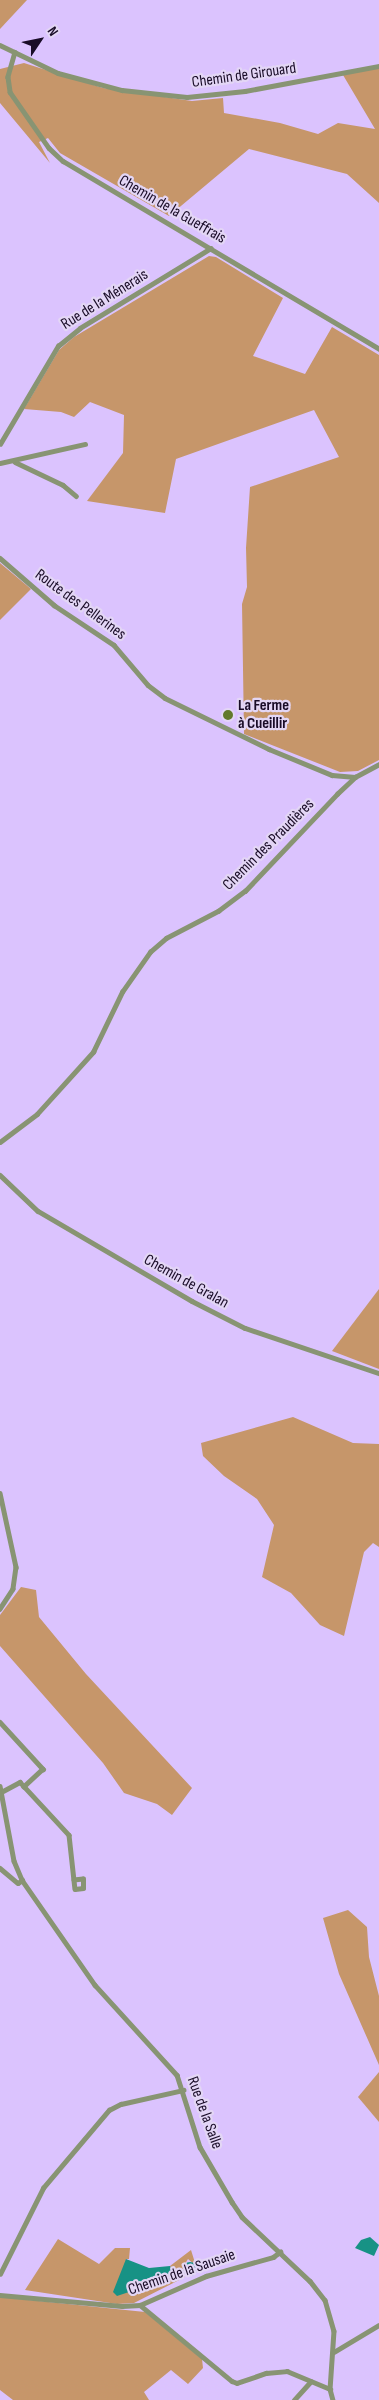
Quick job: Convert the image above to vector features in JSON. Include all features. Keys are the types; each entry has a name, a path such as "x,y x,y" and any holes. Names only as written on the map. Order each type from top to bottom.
{"street":[{"name":"Chemin de Girouard","path":"0,45 58,73 156,95 187,97 244,91 379,66"},
{"name":"Chemin de la Gueffrais","path":"15,52 8,77 10,92 55,154 379,349"},
{"name":"Rue de la Ménerais","path":"0,444 58,346 80,328 211,248"},
{"path":"0,456 2,462 15,462 85,444"},
{"path":"15,462 63,485 76,496"},
{"name":"Route des Pellerines","path":"0,558 54,605 114,645 148,685 165,698 270,749 332,774 355,777"},
{"name":"Chemin des Praudières","path":"0,1142 38,1114 93,1052 122,992 150,952 166,938 218,911 245,891 355,777 379,764"},
{"name":"Chemin de Gralan","path":"0,1175 38,1211 192,1301 245,1328 379,1373"},
{"path":"0,1493 16,1567 13,1589 0,1609"},
{"path":"0,1722 43,1769 24,1787"},
{"path":"1,1788 20,1782 69,1835 74,1880"},
{"name":"Rue de la Salle","path":"1,1788 14,1861 22,1880 95,1985 172,2070 183,2090 200,2148 232,2202 310,2281 325,2300 334,2323 334,2352 330,2389 332,2400"},
{"path":"0,1868 18,1883 22,1880"},
{"path":"0,2274 43,2188 109,2110 121,2104 183,2090"},
{"name":"Chemin de la Sausaie","path":"0,2294 122,2306 140,2305 206,2276 273,2257 280,2252"},
{"path":"140,2305 237,2383 278,2371 311,2380 330,2389"},
{"path":"334,2352 379,2325"},
{"path":"294,2400 311,2380"}],"shaded area":[{"path":"0,0 27,0 0,29"},
{"path":"24,63 103,88 192,101 223,98 224,113 280,123 318,134 338,123 375,129 343,75 379,68 379,203 347,174 249,149 169,216 60,153 48,138 39,142 50,163 0,103 0,69"},
{"path":"209,256 216,257 283,298 253,356 305,374 332,327 379,355 379,760 358,771 340,772 244,734 242,604 247,587 246,548 250,487 339,457 314,410 176,459 165,513 87,501 123,453 124,415 90,402 74,417 61,412 24,409 59,350 74,337"},
{"path":"0,563 31,589 0,620"},
{"path":"379,1289 379,1369 332,1351"},
{"path":"293,1417 353,1443 379,1444 379,1547 373,1543 364,1552 344,1636 320,1625 291,1593 262,1577 274,1525 257,1499 224,1476 203,1456 201,1443"},
{"path":"21,1587 36,1590 39,1617 86,1674 192,1788 172,1815 157,1804 124,1793 103,1763 0,1646 0,1615"},
{"path":"348,1910 367,1927 369,1957 379,1996 379,2065 339,1974 323,1918"},
{"path":"379,2072 379,2122 358,2097"},
{"path":"370,2237 379,2245 374,2256 355,2248 361,2240"},
{"path":"58,2239 99,2264 115,2248 130,2248 129,2259 126,2259 138,2291 167,2277 172,2270 170,2266 191,2250 196,2266 188,2259 183,2267 185,2277 134,2303 117,2304 25,2290"},
{"path":"126,2259 149,2268 170,2266 172,2270 167,2277 153,2284 117,2296 113,2292"},
{"path":"187,2262 193,2262 197,2269 193,2276 187,2276 183,2272 183,2266"},
{"path":"0,2297 145,2312 202,2359 203,2368 188,2384 171,2370 144,2392 149,2400 13,2400 0,2390"}],"place":[{"name":"La Ferme à Cueillir","path":"228,715"}]}
